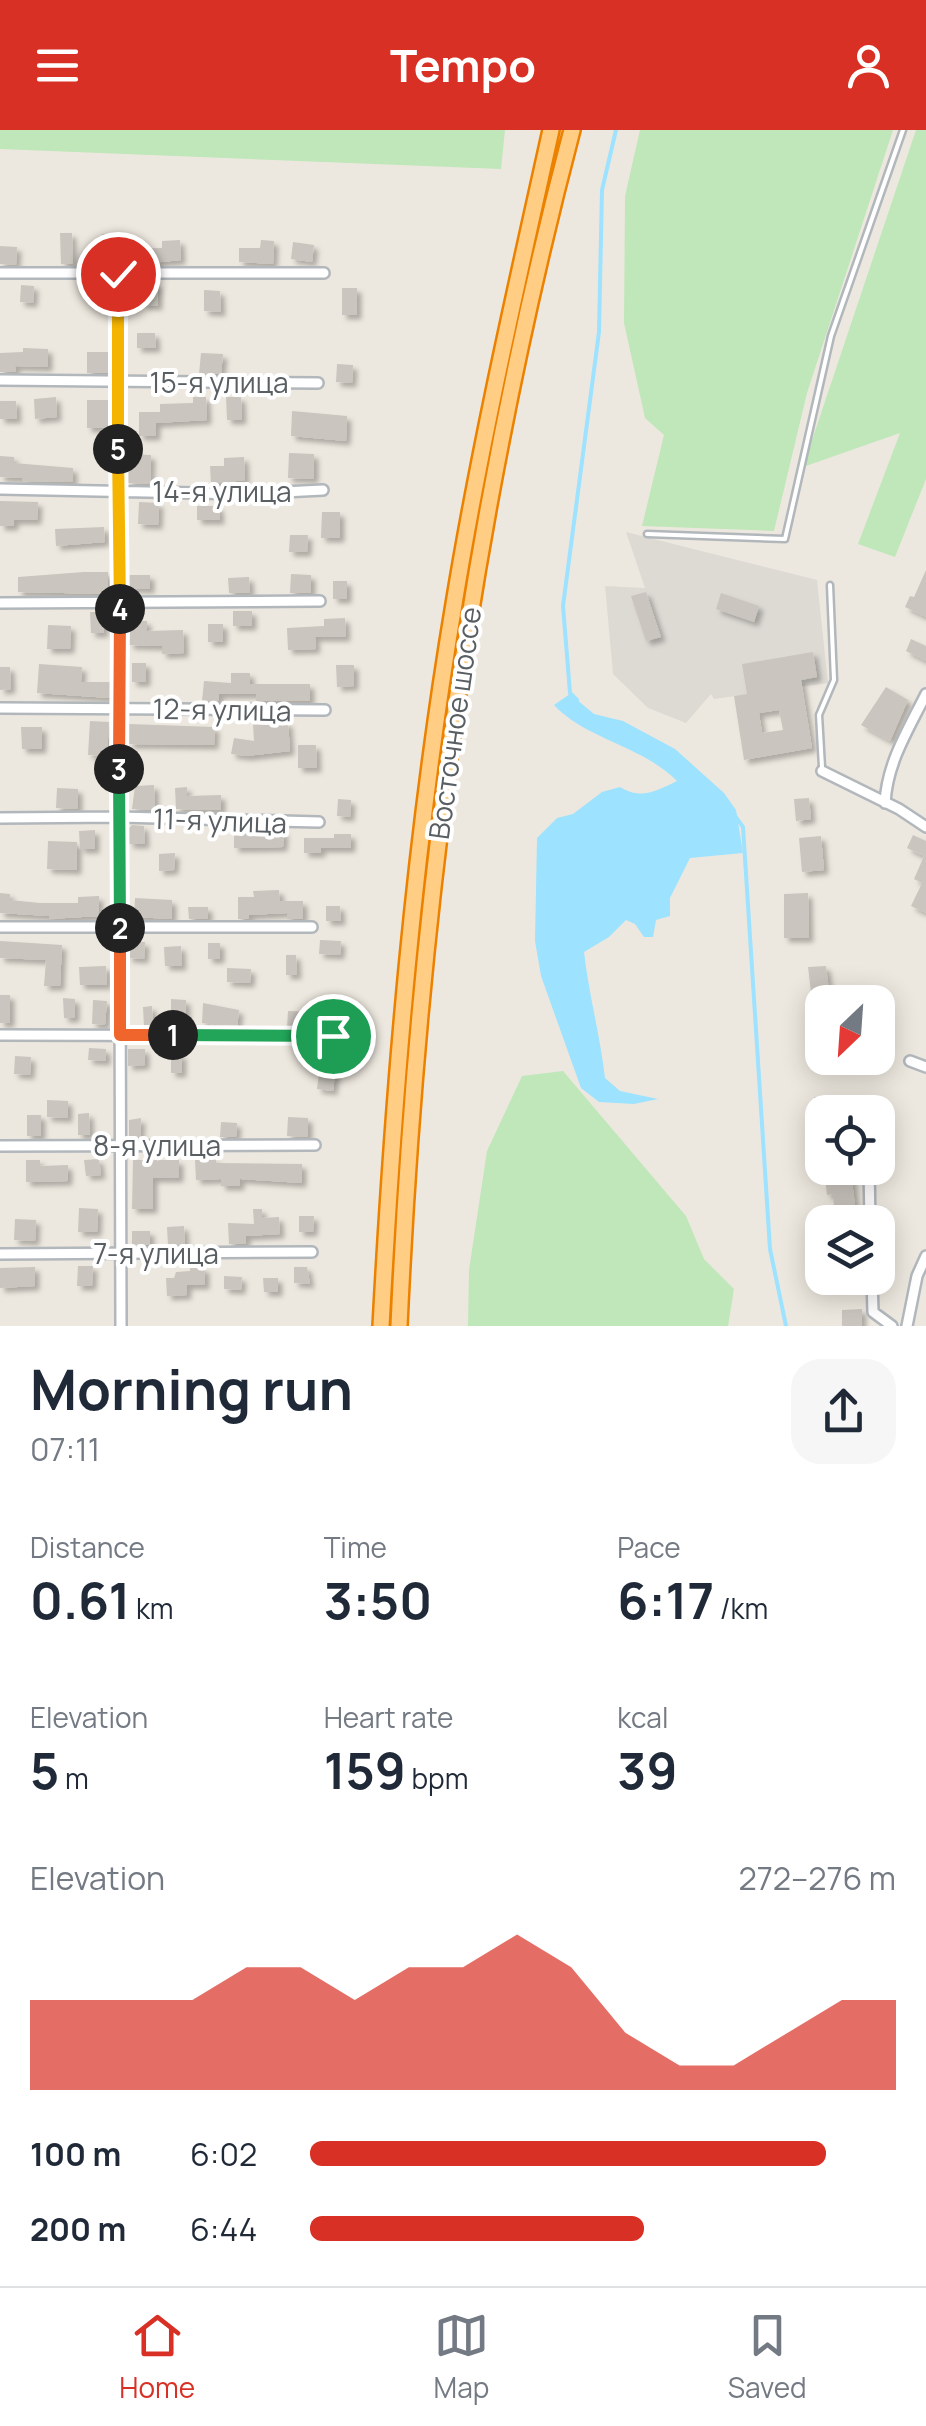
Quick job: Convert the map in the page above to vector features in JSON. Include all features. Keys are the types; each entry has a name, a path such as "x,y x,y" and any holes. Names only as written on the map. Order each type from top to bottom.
{"highway":[{"name":"Восточное шоссе","path":"381,1326 400,1040 421,836 445,664 484,435 551,130"},
{"name":"Восточное шоссе","path":"400,1326 405,1190 420,1004 444,790 477,558 511,384 572,130"}],"street":[{"path":"0,273 324,273"},
{"path":"118,274 120,1326"},
{"name":"15-я улица","path":"0,380 318,382"},
{"name":"14-я улица","path":"0,489 246,494 323,490"},
{"path":"0,603 320,601"},
{"path":"884,803 892,760 926,694"},
{"name":"12-я улица","path":"0,708 325,710"},
{"path":"822,771 926,827"},
{"name":"11-я улица","path":"0,818 319,822"},
{"path":"0,928 312,927"},
{"path":"0,1035 333,1036"},
{"path":"910,1061 926,1067"},
{"name":"8-я улица","path":"0,1146 315,1145"},
{"name":"7-я улица","path":"0,1254 312,1252"},
{"path":"907,1326 917,1276 926,1256"},
{"path":"872,1295 873,1312 892,1326"}],"lane":[{"path":"646,534 785,538 831,336 904,130"},
{"path":"822,771 819,714 834,680 830,585"}],"shaded area":[{"path":"626,532 817,580 828,683 714,699 711,694 686,723 648,708 613,674 605,586 645,588"}],"green space":[{"path":"0,130 505,130 501,169 0,149"},
{"path":"640,130 893,130 807,393 774,531 642,526 664,435 645,418 624,323 625,196"},
{"path":"916,130 926,130 926,479 895,557 858,544 900,433 803,467"},
{"path":"563,1071 686,1216 704,1259 734,1289 728,1326 468,1326 469,1270 487,1151 522,1076"}],"water":[{"path":"570,694 594,714 623,721 675,749 724,793 736,810 743,853 690,858 670,898 670,916 656,920 653,937 644,937 635,924 626,920 609,937 584,952 605,1078 620,1091 658,1099 634,1104 599,1102 581,1088 541,976 535,941 537,838 557,818 573,814 602,792 620,787 648,793 677,781 647,759 567,717 554,705"}],"building":[{"path":"60,233 72,233 73,264 61,264"},
{"path":"102,234 114,234 114,260 101,260"},
{"path":"180,240 181,260 131,265 130,249 162,248 162,241"},
{"path":"261,240 274,241 273,264 239,262 239,248 260,248"},
{"path":"293,242 314,245 312,262 291,259"},
{"path":"0,246 17,247 16,265 0,264"},
{"path":"143,283 158,283 158,306 143,305"},
{"path":"21,285 34,286 33,303 20,302"},
{"path":"342,288 357,288 357,315 342,315"},
{"path":"204,290 220,291 221,312 204,311"},
{"path":"137,333 155,333 156,348 137,348"},
{"path":"23,348 48,349 48,367 15,366 16,372 0,372 0,353 23,352"},
{"path":"87,352 110,352 110,373 87,373"},
{"path":"201,353 223,354 221,374 199,374"},
{"path":"337,364 353,365 352,383 336,382"},
{"path":"56,397 57,417 35,419 34,399"},
{"path":"193,397 206,397 207,420 156,423 156,436 139,436 139,412 160,412 160,404 193,403"},
{"path":"226,397 241,397 242,420 227,420"},
{"path":"87,400 110,400 110,428 87,428"},
{"path":"0,401 16,401 17,419 0,419"},
{"path":"292,411 347,416 346,441 291,436"},
{"path":"289,453 314,454 314,479 288,478"},
{"path":"129,454 151,455 150,484 128,483"},
{"path":"0,456 14,457 14,463 73,468 73,482 0,477"},
{"path":"244,457 245,480 211,484 210,466 224,466 224,458"},
{"path":"0,501 38,502 37,520 14,520 14,526 0,526"},
{"path":"139,502 159,503 158,525 138,524"},
{"path":"197,506 219,506 220,520 197,520"},
{"path":"322,512 340,512 340,538 321,538"},
{"path":"104,527 105,542 56,546 55,529"},
{"path":"290,535 308,535 307,552 289,552"},
{"path":"926,570 926,617 905,607"},
{"path":"108,572 108,594 18,592 18,577"},
{"path":"291,574 311,575 311,593 290,593"},
{"path":"129,575 150,575 150,589 129,588"},
{"path":"249,577 250,593 229,593 228,578"},
{"path":"333,581 347,581 347,599 333,599"},
{"path":"646,592 661,637 646,641 631,596"},
{"path":"721,593 759,606 754,622 716,609"},
{"path":"233,611 252,611 252,626 233,626"},
{"path":"90,612 104,612 104,633 91,633"},
{"path":"345,618 346,637 315,637 316,649 288,650 287,628 324,626 324,619"},
{"path":"130,620 147,621 147,631 183,630 184,653 162,654 162,646 129,645"},
{"path":"208,624 223,624 223,642 208,642"},
{"path":"48,625 71,626 70,649 47,649"},
{"path":"911,639 926,646 926,661 906,651"},
{"path":"813,652 817,677 801,680 812,748 744,760 734,696 747,694 742,664","holes":["779,710 783,730 762,733 759,713"]},
{"path":"132,663 146,663 146,682 132,682"},
{"path":"39,664 82,667 81,682 110,682 110,698 37,693"},
{"path":"336,665 354,665 354,686 337,687"},
{"path":"0,667 10,667 11,689 0,690"},
{"path":"231,673 250,673 250,684 310,684 310,701 256,701 256,694 219,694 219,701 202,701 204,681 231,683"},
{"path":"886,687 908,700 890,741 861,725"},
{"path":"90,721 109,722 107,756 88,755"},
{"path":"288,722 290,751 231,754 234,738 254,741 253,724"},
{"path":"129,724 215,727 214,745 129,744"},
{"path":"21,727 42,727 42,749 22,749"},
{"path":"298,745 316,745 317,768 298,768"},
{"path":"154,785 155,810 132,809 135,786"},
{"path":"187,787 187,796 221,795 221,810 176,809 175,788"},
{"path":"57,788 78,789 78,809 56,808"},
{"path":"809,798 811,819 796,821 794,799"},
{"path":"338,799 351,800 350,817 337,816"},
{"path":"132,825 144,826 145,844 129,844 128,829"},
{"path":"234,828 284,831 283,847 234,848"},
{"path":"95,830 95,849 80,849 79,831"},
{"path":"334,834 351,834 351,848 321,848 321,853 304,853 304,838 334,838"},
{"path":"913,835 926,841 926,913 911,906 922,883 914,879 924,856 907,848"},
{"path":"821,836 824,870 802,872 799,838"},
{"path":"48,841 77,842 77,870 47,869"},
{"path":"175,853 174,870 159,871 159,854"},
{"path":"279,890 280,901 303,901 303,919 287,919 287,913 238,919 238,897 254,897 253,891"},
{"path":"0,893 10,894 10,900 40,903 78,903 78,897 99,896 99,916 49,919 0,913"},
{"path":"808,893 809,938 784,938 784,894"},
{"path":"135,898 172,900 172,919 134,917"},
{"path":"326,906 340,906 341,921 326,921"},
{"path":"188,907 208,907 208,919 189,919"},
{"path":"320,940 341,941 340,955 319,954"},
{"path":"0,941 62,945 60,986 44,986 46,960 0,958"},
{"path":"128,941 145,942 144,959 128,958"},
{"path":"208,943 220,943 220,959 208,959"},
{"path":"181,946 182,966 165,966 164,947"},
{"path":"286,955 296,955 297,975 286,975"},
{"path":"106,966 107,985 80,985 79,967"},
{"path":"826,966 828,985 810,985 808,967"},
{"path":"227,968 251,969 250,983 227,982"},
{"path":"0,995 10,995 10,1023 0,1023"},
{"path":"63,998 75,999 75,1018 64,1018"},
{"path":"171,999 186,1000 186,1020 171,1020"},
{"path":"93,1000 107,1001 105,1025 92,1024"},
{"path":"203,1003 239,1010 237,1028 202,1023"},
{"path":"152,1006 153,1027 144,1027 143,1007"},
{"path":"317,1006 341,1007 340,1029 287,1028 288,1011 317,1012"},
{"path":"89,1048 106,1049 106,1061 88,1060"},
{"path":"128,1049 145,1049 145,1065 128,1066"},
{"path":"171,1054 182,1054 182,1073 171,1073"},
{"path":"15,1056 31,1057 30,1075 14,1074"},
{"path":"320,1064 336,1066 333,1091 317,1089"},
{"path":"47,1100 68,1101 68,1118 47,1117"},
{"path":"89,1113 90,1135 78,1135 78,1114"},
{"path":"27,1115 41,1115 41,1136 27,1136"},
{"path":"288,1117 308,1118 308,1137 287,1136"},
{"path":"141,1118 140,1137 129,1137 129,1120"},
{"path":"221,1122 237,1123 236,1137 220,1137"},
{"path":"99,1159 101,1175 86,1176 84,1160"},
{"path":"195,1159 216,1159 216,1163 302,1164 302,1183 240,1179 240,1186 221,1186 221,1179 196,1180"},
{"path":"26,1160 40,1160 40,1166 68,1165 68,1181 26,1182"},
{"path":"133,1160 179,1160 179,1178 153,1178 153,1209 132,1209"},
{"path":"826,1185 852,1185 855,1205 834,1205 833,1194 827,1195"},
{"path":"79,1208 98,1209 97,1232 78,1232"},
{"path":"253,1209 262,1209 262,1218 279,1217 280,1234 246,1236 246,1244 229,1244 228,1223 254,1224"},
{"path":"299,1216 314,1216 313,1232 299,1232"},
{"path":"15,1219 36,1220 35,1241 14,1240"},
{"path":"184,1226 185,1245 168,1245 167,1227"},
{"path":"132,1231 150,1231 150,1245 132,1245"},
{"path":"78,1266 93,1266 92,1286 77,1286"},
{"path":"35,1267 35,1286 0,1288 0,1268"},
{"path":"190,1267 205,1268 205,1285 187,1285 187,1295 167,1296 166,1278 190,1271"},
{"path":"294,1267 307,1267 310,1284 294,1283"},
{"path":"224,1276 242,1277 241,1290 224,1289"},
{"path":"263,1278 278,1278 278,1292 264,1292"},
{"path":"862,1309 862,1326 842,1326 842,1310"}],"waterway":[{"path":"577,700 570,693 563,606 599,332 602,190 616,130"},
{"path":"735,816 743,827 770,1249 786,1326"}],"route":[{"path":"118,274 120,1035 333,1036"}]}
